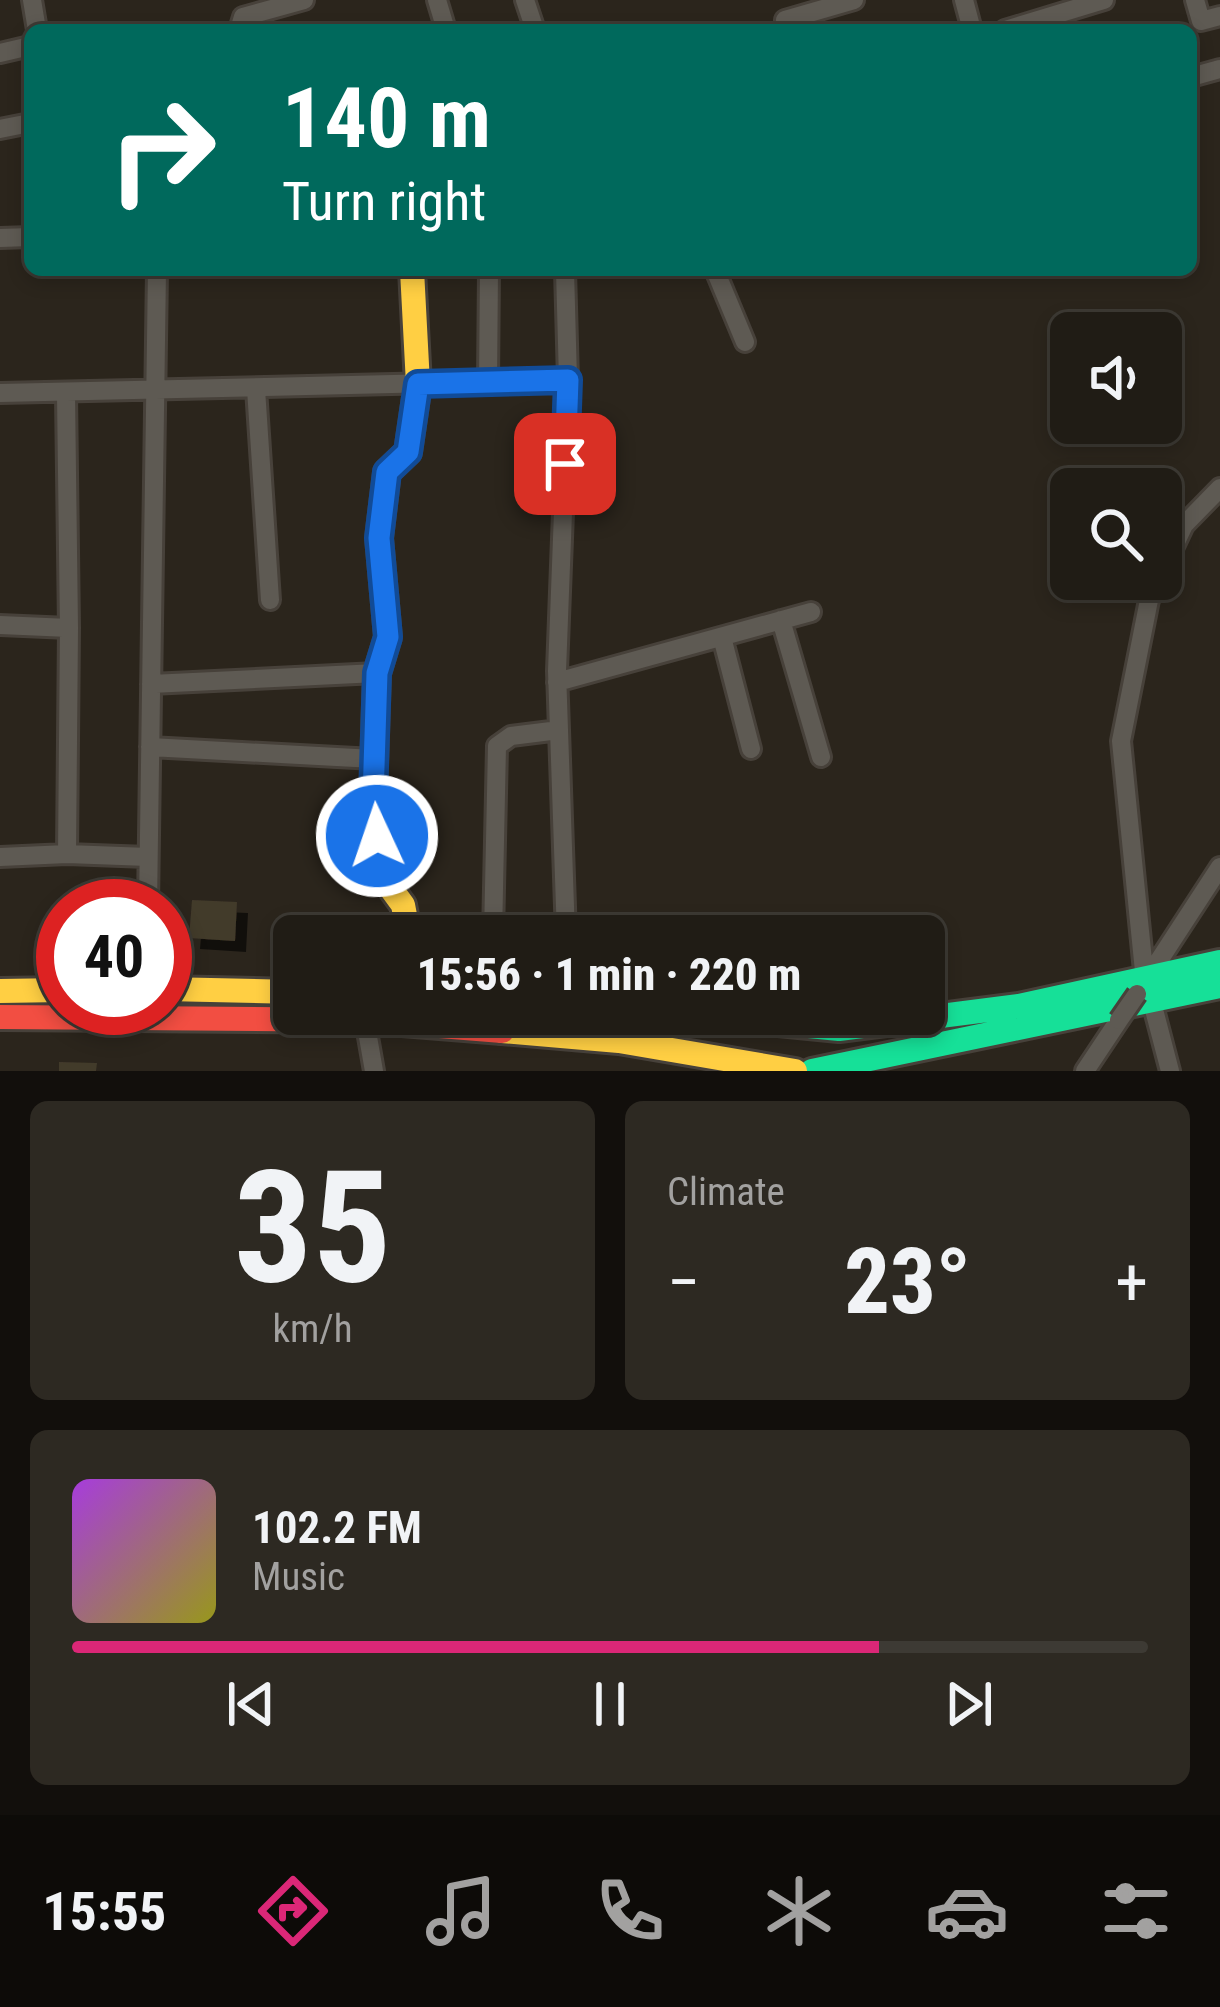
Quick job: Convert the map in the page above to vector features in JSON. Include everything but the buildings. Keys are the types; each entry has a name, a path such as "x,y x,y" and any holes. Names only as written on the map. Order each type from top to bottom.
{"street":[{"path":"241,24 243,17 304,0"},
{"path":"784,17 854,0"},
{"path":"1039,24 1104,0"},
{"path":"1195,0 1201,21 1220,16"},
{"path":"148,879 157,276"},
{"path":"405,915 381,875 373,798 377,673 388,637 379,538 387,472 408,452 418,384 412,276"},
{"path":"488,382 489,276"},
{"path":"565,915 557,682 568,380 566,276"},
{"path":"718,276 745,342"},
{"path":"0,393 568,380"},
{"path":"256,388 270,600"},
{"path":"67,394 67,854"},
{"path":"1182,529 1220,488"},
{"path":"1149,600 1121,741 1144,992 1170,1071"},
{"path":"557,682 811,612"},
{"path":"781,620 820,758"},
{"path":"0,625 69,628"},
{"path":"722,637 751,749"},
{"path":"151,684 377,673"},
{"path":"494,915 497,746 511,736 559,730"},
{"path":"150,747 374,759"},
{"path":"0,857 148,857"},
{"path":"1085,1071 1144,992 1220,867"},
{"path":"812,1071 1144,992 1220,962"},
{"path":"945,1015 1220,986"},
{"path":"192,990 273,992"},
{"path":"0,992 36,991"},
{"path":"192,1014 273,1017"},
{"path":"0,1017 36,1016"},
{"path":"368,1035 374,1071"},
{"path":"546,1035 619,1041 795,1071"}],"traffic: fast":[{"path":"945,1015 1019,1006 1220,962"},
{"path":"812,1071 1220,986"}],"traffic: slow":[{"path":"405,915 381,875 373,798 377,673 388,637 379,538 387,472 408,452 418,384 412,276"},
{"path":"0,991 36,990"},
{"path":"192,990 273,992"},
{"path":"549,1035 619,1041 795,1071"}],"traffic: jam":[{"path":"0,1017 273,1019"}],"route":[{"path":"377,836 373,798 377,673 388,637 379,538 387,472 408,452 418,384 568,380 565,464"}]}
